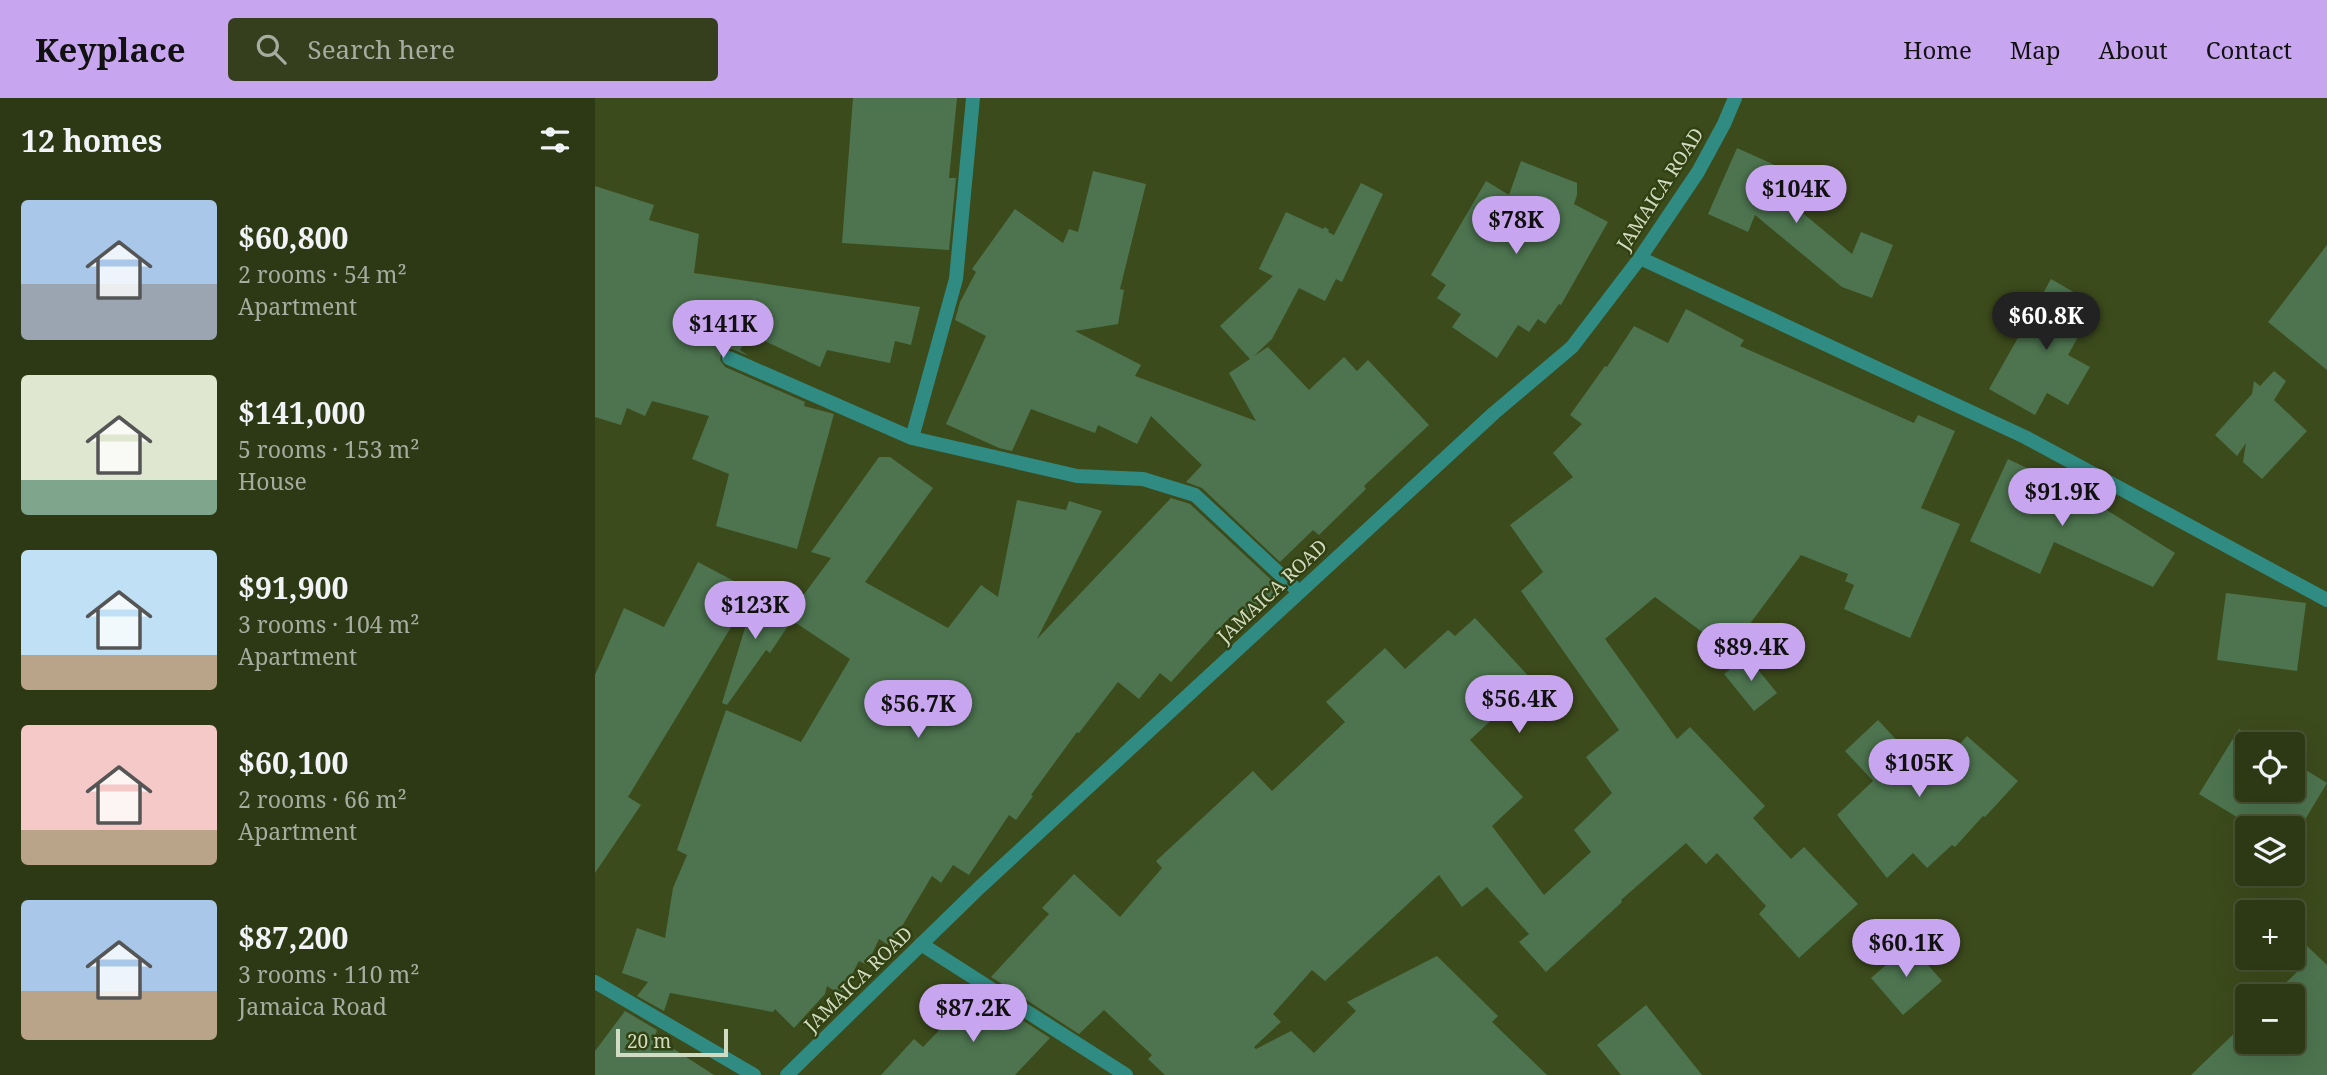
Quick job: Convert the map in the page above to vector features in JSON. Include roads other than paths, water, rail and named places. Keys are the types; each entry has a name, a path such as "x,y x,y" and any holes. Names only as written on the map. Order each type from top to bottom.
{"street":[{"path":"912,438 956,279 973,98"},
{"name":"JAMAICA ROAD","path":"787,1075 921,944 1299,592 1494,412 1573,347 1640,258 1698,172 1735,98"},
{"path":"1640,258 2025,437 2327,600"},
{"path":"729,358 912,438 1077,476 1143,479 1195,495 1299,592"},
{"path":"921,944 1126,1075"},
{"path":"595,982 754,1075"}]}
